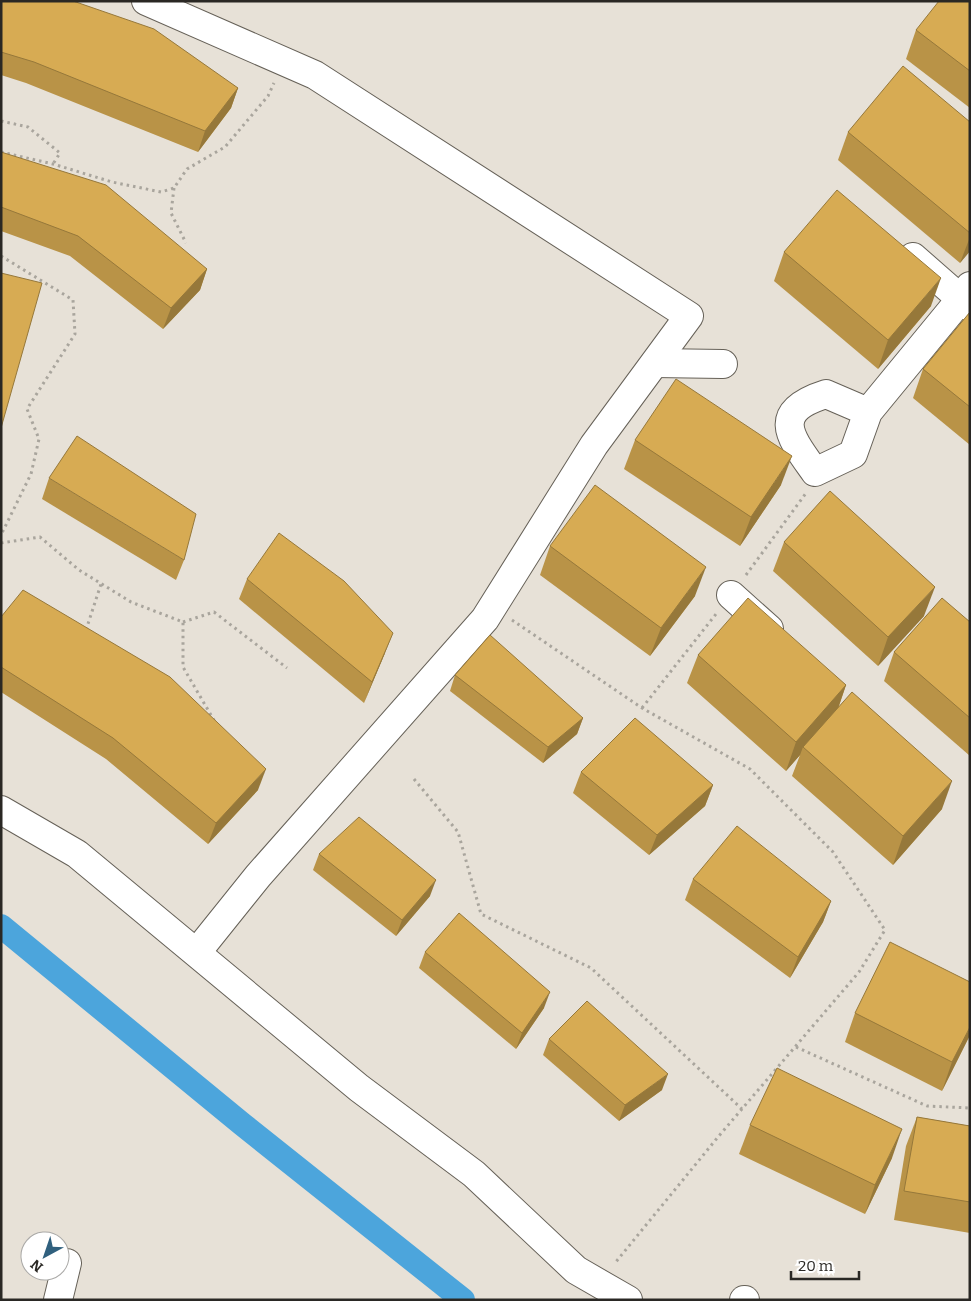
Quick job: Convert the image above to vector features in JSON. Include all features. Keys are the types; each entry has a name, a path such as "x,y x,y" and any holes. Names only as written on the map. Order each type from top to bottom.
{"street":[{"path":"146,1 315,75 689,316 594,445 485,619 258,876 197,952"},
{"path":"868,412 967,298 895,242"},
{"path":"655,363 723,364"},
{"path":"731,595 789,648"},
{"path":"1,810 77,854 359,1088 474,1174 576,1270 628,1300"},
{"path":"58,1300 63,1281"}],"path":[{"path":"186,243 171,213 174,188 187,169 225,147 268,96 284,61"},
{"path":"1,121 28,127 54,148 60,153 54,164"},
{"path":"1,152 54,164 112,182 161,192 174,188"},
{"path":"1,256 73,300 75,334 28,409 39,439 31,474 1,535"},
{"path":"1,543 40,537 79,570 131,602 182,622 214,612 287,668"},
{"path":"86,631 102,584"},
{"path":"493,608 642,708 750,770 833,852 885,930 859,972 742,1109 599,1283"},
{"path":"182,622 182,667 220,729"},
{"path":"414,779 458,832 481,914 590,968 742,1109"},
{"path":"796,1046 927,1106 970,1108"}],"building":[{"path":"1,1 73,1 154,29 238,88 205,131 34,62 1,52"},
{"path":"939,1 970,1 970,71 916,30"},
{"path":"903,66 970,122 970,233 848,132"},
{"path":"1,152 106,185 207,269 171,308 78,236 1,207"},
{"path":"837,190 941,278 888,340 784,252"},
{"path":"1,273 42,283 1,428"},
{"path":"970,312 970,407 923,369"},
{"path":"676,379 792,456 751,517 635,440"},
{"path":"77,436 196,514 184,560 49,478"},
{"path":"595,485 706,567 661,628 550,546"},
{"path":"830,491 935,587 888,637 784,542"},
{"path":"279,533 344,581 393,633 372,682 247,579"},
{"path":"23,590 170,677 266,769 216,823 113,738 1,667 1,617"},
{"path":"748,598 846,685 796,742 698,655"},
{"path":"942,598 970,622 970,718 894,652"},
{"path":"490,635 583,718 548,747 455,675"},
{"path":"852,692 952,781 903,836 803,747"},
{"path":"635,718 713,785 657,835 581,772"},
{"path":"359,817 436,880 402,920 319,854"},
{"path":"737,826 831,901 798,957 693,879"},
{"path":"459,913 550,992 522,1033 425,952"},
{"path":"890,942 970,982 970,1027 952,1062 855,1013"},
{"path":"587,1001 668,1074 625,1105 549,1039"},
{"path":"777,1068 902,1129 875,1185 750,1125"},
{"path":"917,1117 970,1126 970,1202 904,1191"}],"waterway":[{"path":"1,926 242,1124 463,1300"}]}
